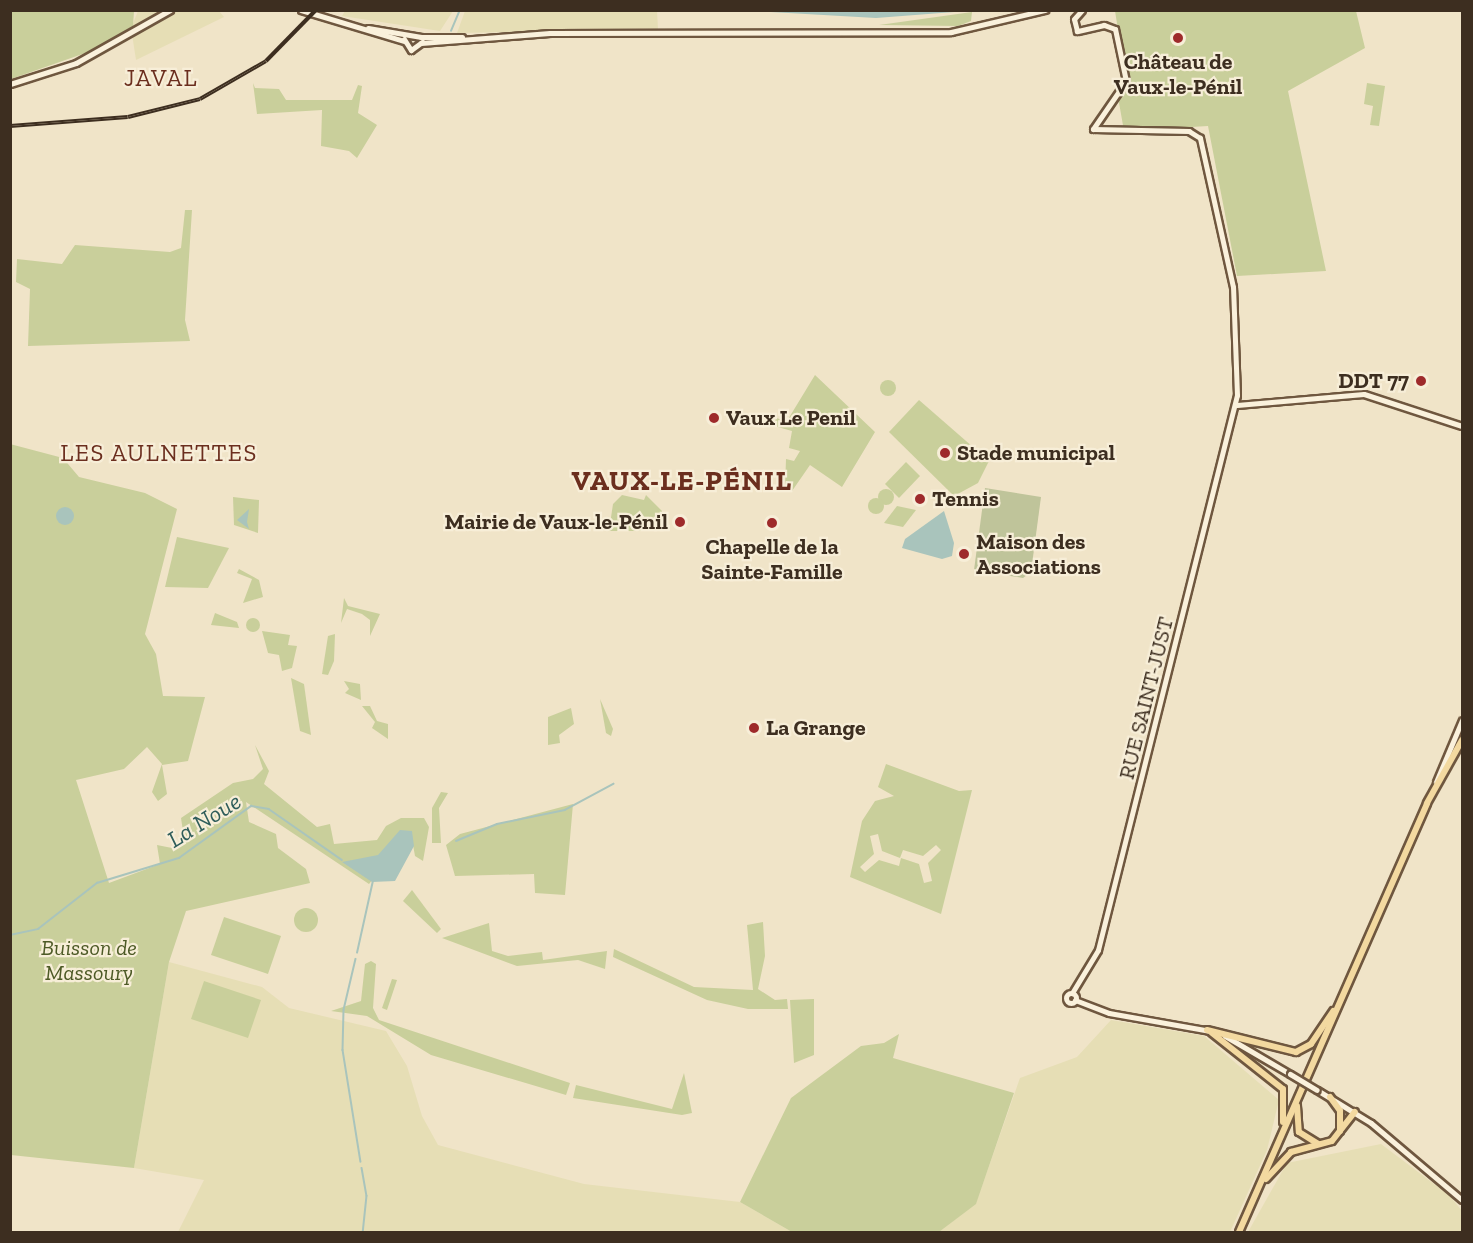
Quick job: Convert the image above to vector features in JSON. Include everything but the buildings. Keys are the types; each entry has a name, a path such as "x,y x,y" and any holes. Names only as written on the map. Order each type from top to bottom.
{"main road":[{"path":"1239,1233 1434,788 1461,742"},
{"path":"1207,1030 1296,1052 1311,1044 1345,991"},
{"path":"1207,1030 1283,1089 1287,1111 1275,1149"},
{"path":"1301,1090 1297,1128 1308,1140 1322,1144"},
{"path":"1330,1097 1340,1111 1339,1134"},
{"path":"1251,1205 1281,1160 1322,1144 1339,1134 1355,1112"}],"street":[{"path":"10,84 82,61 170,10"},
{"path":"301,10 404,41 411,50 421,40"},
{"path":"360,29 407,34 421,40 951,32 1045,10"},
{"name":"RUE SAINT-JUST","path":"1072,993 1098,950 1237,405 1232,282 1197,135 1093,129 1126,81 1115,29 1104,25 1077,31 1074,19 1082,10"},
{"path":"404,41 407,34"},
{"path":"1237,405 1364,394 1462,426"},
{"path":"1434,788 1462,720"},
{"path":"1461,742 1462,728"},
{"path":"1075,1000 1072,993 1066,999 1075,1000 1109,1013 1207,1030 1355,1112 1462,1200"}],"shaded area":[{"path":"345,10 453,11 440,31 342,16"},
{"path":"138,11 219,11 224,17 136,60 131,28"},
{"path":"465,11 657,11 658,29 457,33"},
{"path":"169,962 262,987 289,1008 386,1031 407,1066 422,1116 438,1145 584,1184 740,1202 792,1232 178,1232 204,1180 134,1168"},
{"path":"1111,1020 1204,1036 1279,1100 1267,1150 1230,1232 939,1232 976,1203 1020,1078 1077,1057"},
{"path":"1381,1144 1450,1196 1462,1211 1462,1232 1248,1232 1287,1163"}],"green space":[{"path":"11,11 134,11 133,26 94,50 11,79"},
{"path":"1115,11 1356,11 1365,48 1288,91 1326,271 1237,276 1208,126 1124,131 1118,97 1127,85"},
{"path":"972,12 971,21 958,26 879,25"},
{"path":"253,83 255,88 279,89 286,100 352,100 358,85 362,86 358,113 377,125 357,158 349,151 321,146 322,110 257,114"},
{"path":"1367,83 1385,86 1379,126 1370,125 1373,106 1364,104"},
{"path":"185,210 192,210 185,320 190,341 28,346 30,289 16,282 17,259 62,264 75,245 170,252 181,248"},
{"path":"815,375 875,432 842,487 810,465 792,491 785,488 786,459 794,461 800,451 789,448 792,431 774,426 776,418 787,421"},
{"path":"888,380 894,382 896,388 894,394 888,396 882,394 880,388 882,382"},
{"name":"Stade municipal","path":"919,400 989,461 978,483 954,496 889,432"},
{"name":"Buisson de Massoury","path":"10,444 63,458 79,477 145,493 177,509 145,634 156,654 163,696 205,697 188,761 162,765 167,794 158,801 152,792 162,764 147,747 124,769 76,780 109,883 160,864 157,845 172,848 184,838 181,818 233,783 253,779 263,769 255,745 269,771 264,784 317,827 330,824 334,844 377,840 386,826 401,818 424,818 429,827 423,861 415,856 411,834 369,884 246,802 249,822 276,834 278,848 306,869 310,883 186,911 169,962 134,1168 11,1155"},
{"path":"906,462 920,476 899,498 885,484"},
{"path":"985,488 1041,497 1031,572 1023,578 974,570"},
{"path":"886,489 892,491 894,497 892,503 886,505 880,503 878,497 880,491"},
{"path":"622,495 644,500 646,495 662,511 663,531 609,531 613,504"},
{"path":"233,497 259,500 258,533 234,525"},
{"path":"876,498 882,500 884,506 882,512 876,514 870,512 868,506 870,500"},
{"path":"897,506 916,510 903,527 884,523"},
{"path":"177,537 229,548 208,588 165,587"},
{"path":"239,569 259,580 263,597 243,603 252,579 237,573"},
{"path":"344,598 348,606 380,614 370,636 370,620 362,614 347,609 341,623"},
{"path":"215,613 237,622 239,628 211,625"},
{"path":"250,618 256,618 260,625 256,632 250,632 246,628 246,622"},
{"path":"262,631 290,635 288,645 297,646 292,668 282,671 279,655 268,653"},
{"path":"335,634 334,661 328,675 322,674 328,636"},
{"path":"291,678 304,684 311,735 300,731"},
{"path":"344,681 360,684 361,700 345,693 349,689"},
{"path":"600,699 613,729 611,736 606,733"},
{"path":"362,706 370,706 377,721 388,724 388,739 372,728 375,722"},
{"path":"571,708 574,724 559,735 560,743 548,745 548,717"},
{"path":"886,764 959,791 972,790 941,914 850,877 862,821 875,801 894,796 878,787","holes":["878,834 882,851 900,858 903,850 923,856 936,845 941,850 928,863 932,881 924,883 919,864 901,858 899,866 879,860 865,872 860,867 874,854 870,836"]},
{"path":"441,792 448,793 439,808 441,843 432,843 432,808"},
{"path":"573,804 565,895 535,893 534,874 455,876 446,845 460,834"},
{"path":"412,890 441,929 437,933 403,901"},
{"path":"306,908 314,912 318,920 314,928 306,932 298,928 294,920 298,912"},
{"path":"224,917 281,936 268,974 211,955"},
{"path":"763,922 765,956 758,989 775,1000 787,999 788,1009 748,1009 707,1000 613,957 614,949 694,987 753,990 747,925"},
{"path":"489,923 492,951 508,956 542,952 543,960 607,951 605,969 578,960 517,966 442,938"},
{"path":"371,961 376,964 373,1008 379,1020 570,1083 566,1095 431,1055 367,1016 331,1011 361,1001 365,964"},
{"path":"392,979 397,980 387,1010 382,1008"},
{"path":"204,981 261,1000 248,1038 191,1019"},
{"path":"814,999 814,1055 794,1063 790,1000"},
{"path":"899,1034 893,1058 1014,1093 976,1204 939,1232 792,1232 740,1202 791,1098 861,1046 884,1043"},
{"path":"684,1073 692,1113 682,1115 573,1098 576,1085 672,1109"}],"water":[{"path":"967,10 876,18 752,11"},
{"path":"65,507 71,510 74,516 71,522 65,525 59,522 56,516 59,510"},
{"path":"249,509 247,522 249,529 237,520"},
{"path":"944,511 954,543 952,556 942,559 902,548 905,539"},
{"path":"400,830 412,831 414,846 395,881 372,882 342,862 378,855"}],"waterway":[{"name":"La Noue","path":"451,31 460,10"},
{"name":"La Noue","path":"456,841 497,824 565,810 613,784"},
{"name":"La Noue","path":"10,935 38,929 97,883 179,858 251,806 269,809 342,860"},
{"path":"357,953 373,881"},
{"path":"356,959 344,1010 343,1050 361,1162"},
{"path":"362,1168 367,1196 363,1232"}],"railway":[{"path":"10,126 128,117 200,99 266,61 316,10"}],"place":[{"name":"Château de Vaux-le-Pénil","path":"1178,38"},
{"name":"DDT 77","path":"1421,381"},
{"name":"Vaux Le Penil","path":"714,418"},
{"name":"Stade municipal","path":"945,453"},
{"name":"Tennis","path":"920,499"},
{"name":"Mairie de Vaux-le-Pénil","path":"680,522"},
{"name":"Chapelle de la Sainte-Famille","path":"772,523"},
{"name":"Maison des Associations","path":"964,554"},
{"name":"La Grange","path":"754,728"}],"district":[{"name":"JAVAL","path":"161,78"},
{"name":"LES AULNETTES","path":"159,453"},
{"name":"VAUX-LE-PÉNIL","path":"682,481"}]}
